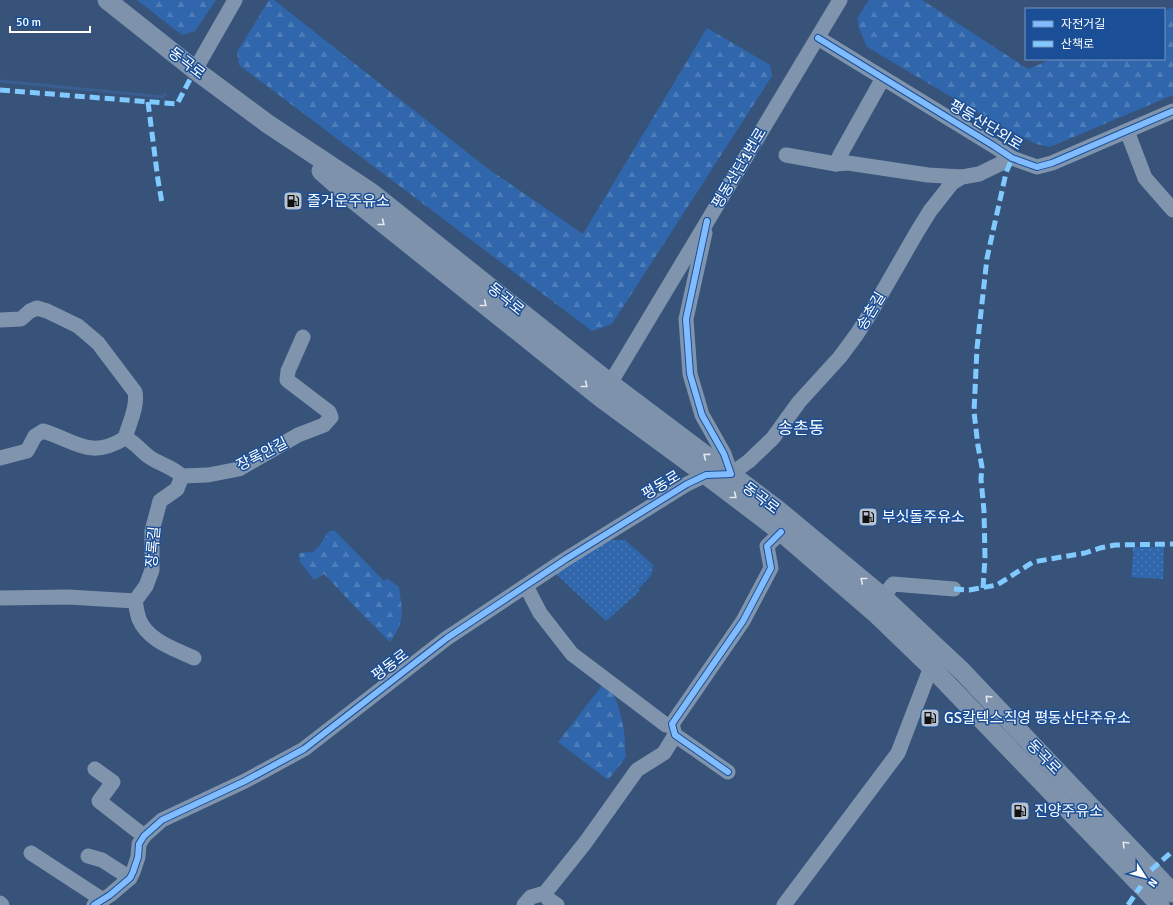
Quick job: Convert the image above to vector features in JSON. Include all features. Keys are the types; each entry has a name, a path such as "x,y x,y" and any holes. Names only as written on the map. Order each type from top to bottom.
{"main road":[{"name":"동곡로","path":"108,0 195,70 268,124 372,193 706,475 781,532 875,613 1168,897"},
{"name":"동곡로","path":"606,390 731,474 777,509 884,597 962,671 1168,897"}],"street":[{"path":"195,70 235,0"},
{"name":"평동산단1번로","path":"606,390 840,0"},
{"name":"평동산단외로","path":"818,38 1012,158 1037,167 1052,163 1173,111"},
{"path":"836,164 840,154 883,78"},
{"path":"1127,131 1145,178 1173,210"},
{"path":"786,155 836,164 848,163 928,175 962,177"},
{"name":"송촌길","path":"731,474 773,438 799,402 840,358 867,318 930,211 952,182 962,177 979,174 1012,158"},
{"path":"707,220 686,319 690,374 702,415 724,454 731,474"},
{"path":"0,320 21,319 30,311 37,308 47,311 78,326 98,343 135,392 136,397 126,438 113,445 93,448 76,445 43,431 35,436 27,451 0,458"},
{"name":"장록안길","path":"182,476 208,475 239,469 298,435 324,425 331,417 329,412 287,380 288,371 303,337"},
{"path":"126,438 132,441 148,457 174,469 182,476"},
{"name":"평동로","path":"144,836 162,820 245,781 304,749 447,638 566,559 687,484 706,475 731,474"},
{"name":"장록길","path":"135,600 146,586 152,570 152,531 160,501 176,489 182,476"},
{"path":"524,905 531,897 545,894 566,865 585,843 637,770 664,753 674,730 743,620 771,568 768,546 781,532"},
{"path":"884,597 893,584 954,589"},
{"path":"526,586 540,613 572,654 728,772"},
{"path":"0,598 68,597 135,600 139,619 146,632 158,640 194,658"},
{"path":"784,905 898,753 931,666"},
{"path":"31,853 99,902 120,888 130,878 138,857 139,844 144,836 99,801 113,782 95,769"},
{"path":"88,856 102,860 130,878"},
{"path":"545,894 548,899 557,905"}],"green space":[{"path":"137,0 216,0 195,31 182,35"},
{"path":"269,0 274,0 487,168 583,234 707,28 770,65 772,76 612,324 592,331 239,65 237,52"},
{"path":"869,0 922,0 1028,69 1050,60 1165,60 1165,11 1173,7 1173,95 1050,147 1036,144 997,124 867,47 858,26 858,17"},
{"path":"334,530 384,581 387,578 399,587 402,615 399,628 390,642 324,574 314,580 300,562 299,553 313,552 320,545 328,532"},
{"path":"606,540 625,540 653,565 653,569 651,576 638,589 640,591 606,621 556,574"},
{"path":"1133,547 1164,547 1163,579 1131,577"},
{"path":"604,683 613,691 620,712 624,730 626,757 608,780 558,742"}],"waterway":[{"path":"0,81 163,97 165,94"}],"marked path":[{"path":"0,90 177,104 195,70"},
{"path":"148,102 162,203"},
{"path":"983,588 985,558 984,511 981,479 982,467 974,412 977,348 987,258 1006,173 1012,158"},
{"path":"954,589 969,590 997,585 1033,562 1085,553 1100,548 1115,545 1173,544"},
{"path":"1151,870 1173,851"},
{"path":"1128,905 1141,886"}],"cycle path":[{"path":"818,38 1012,158 1037,167 1052,163 1173,111"},
{"path":"94,905 110,895 130,878 138,857 139,844 144,836 162,820 245,781 304,749 447,638 566,559 687,484 706,475 731,474 724,454 702,415 690,374 686,319 707,221"},
{"path":"728,772 675,735 672,724 743,621 771,568 767,546 781,532"}],"place":[{"name":"즐거운주유소","path":"293,201"},
{"name":"부싯돌주유소","path":"868,517"},
{"name":"GS칼텍스직영 평동산단주유소","path":"930,718"},
{"name":"진양주유소","path":"1020,811"}],"district":[{"name":"송촌동","path":"801,428"}]}
